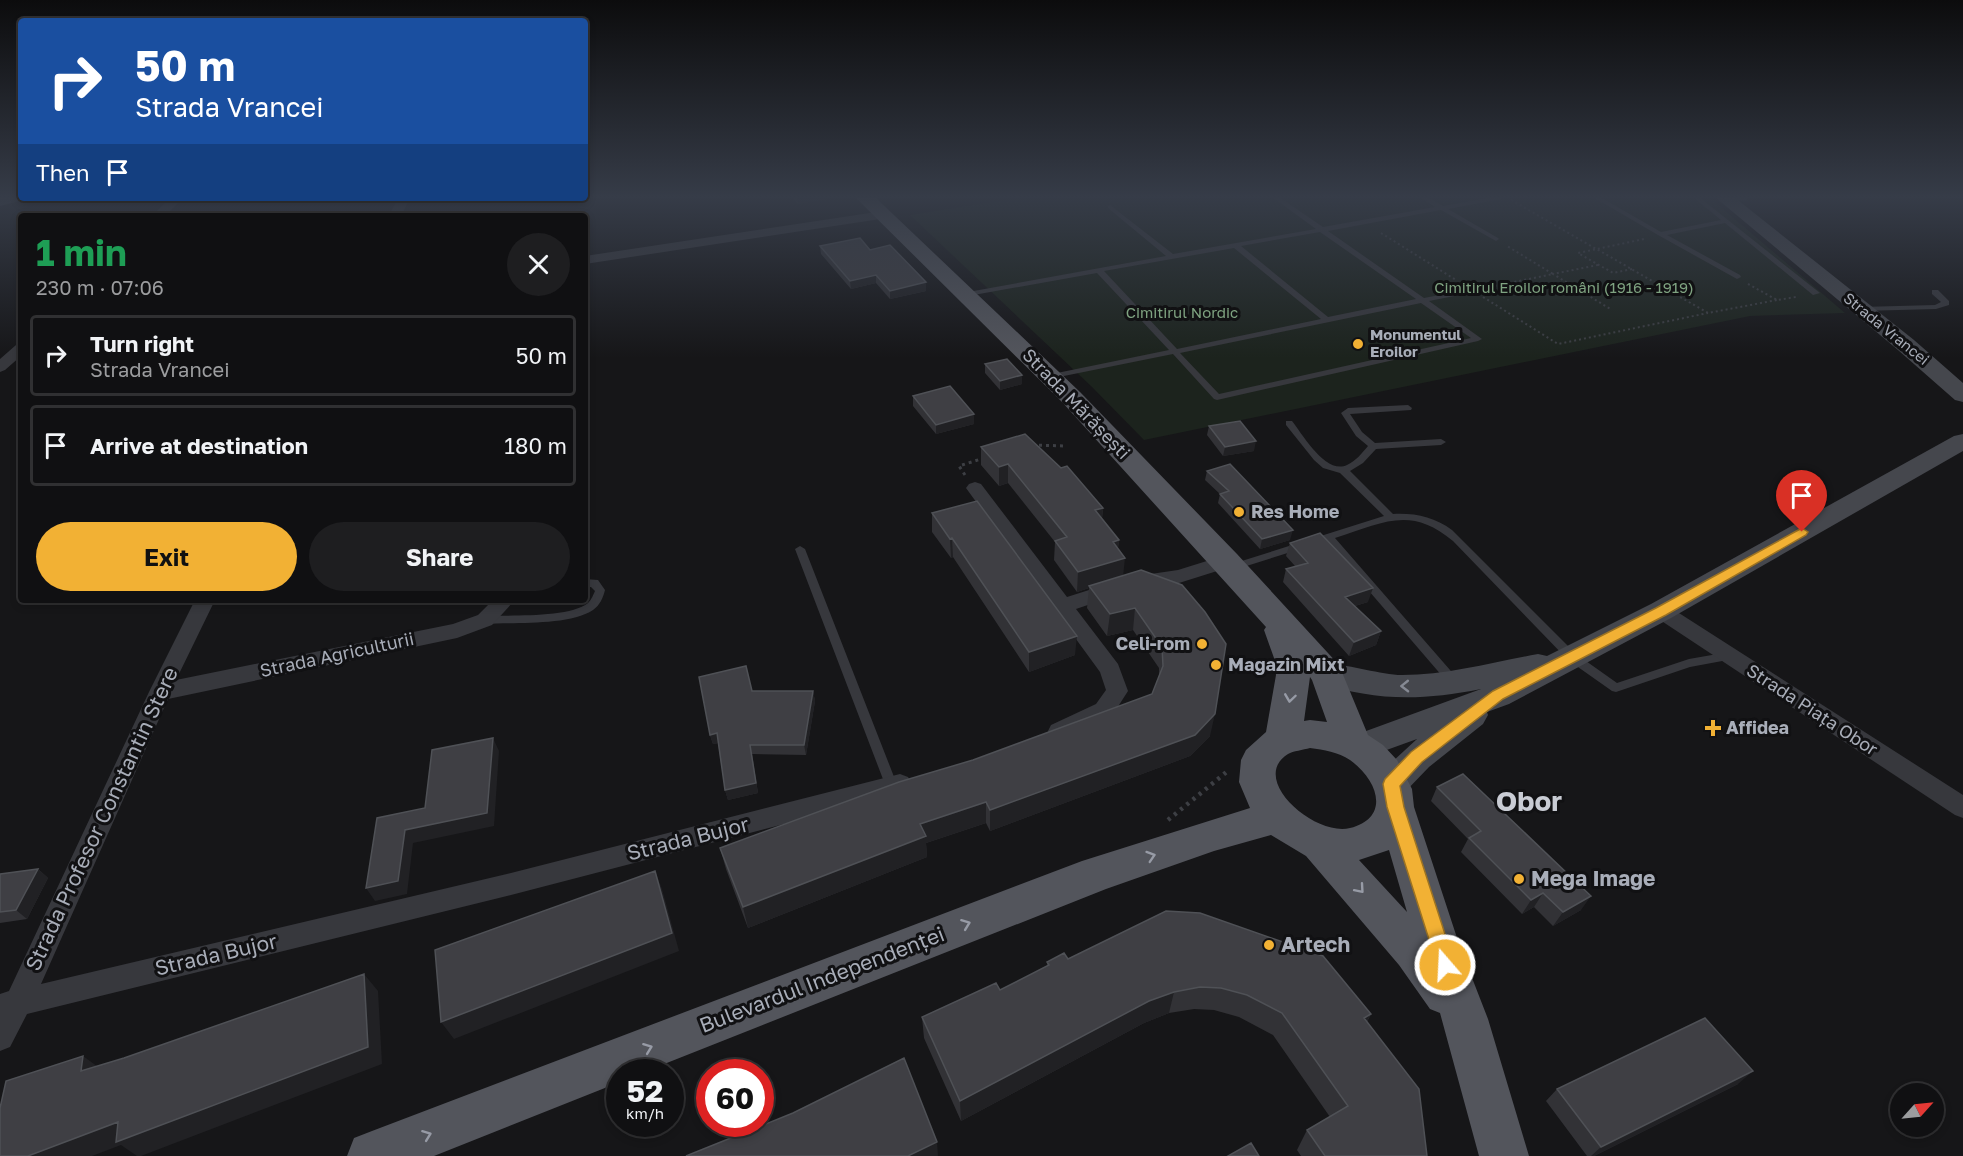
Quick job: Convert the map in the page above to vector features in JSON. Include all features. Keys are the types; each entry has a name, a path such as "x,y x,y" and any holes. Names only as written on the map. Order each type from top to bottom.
{"main road":[{"name":"Strada Mărășești","path":"922,251 1052,377 1229,564 1327,674 1356,745"},
{"name":"Strada Mărășești","path":"1278,621 1291,658 1293,675 1283,739"},
{"path":"1393,795 1390,823 1380,836 1364,844 1343,847 1321,845 1298,834 1276,817 1256,785 1256,770 1261,757 1270,747 1283,739 1310,734 1356,745 1377,763 1393,795 1439,947 1465,1019 1504,1156"},
{"name":"Bulevardul Independenței","path":"372,1156 1096,874 1214,834 1276,817"},
{"path":"1321,845 1414,951 1465,1019"}],"street":[{"path":"588,260 645,251"},
{"name":"Strada Vrancei","path":"1794,251 1963,395"},
{"path":"0,355 18,350"},
{"path":"0,367 18,352"},
{"path":"1356,745 1498,695 1661,611 1963,441"},
{"path":"975,488 1110,670 1117,692 1104,710 1038,741"},
{"path":"1063,606 1130,584 1179,576 1229,564"},
{"name":"Strada Profesor Constantin Stere","path":"0,1037 9,1004 204,603"},
{"name":"Strada Agriculturii","path":"160,692 457,631 485,620 505,603"},
{"name":"Strada Piața Obor","path":"1661,611 1963,808"},
{"path":"1327,674 1354,681 1400,687 1454,681 1569,659"},
{"path":"1393,795 1417,757 1498,695"},
{"name":"Strada Bujor","path":"9,1004 511,885 921,778"}],"lane":[{"path":"1164,251 1172,257"},
{"path":"968,294 1204,251"},
{"path":"1242,251 1328,321"},
{"path":"1099,270 1217,397 1478,339 1351,251"},
{"path":"1690,251 1737,277"},
{"path":"1764,251 1816,293"},
{"path":"1052,377 1472,291"},
{"path":"1861,309 1936,307 1946,303 1935,292"},
{"path":"1408,408 1345,413 1359,434 1373,446 1441,442"},
{"path":"1289,423 1320,464 1330,470 1343,470 1361,463 1373,446"},
{"path":"1343,470 1391,517"},
{"path":"1229,564 1391,517 1417,516 1442,526 1457,539 1569,659 1616,688 1689,663 1729,656"},
{"path":"1328,537 1454,681"},
{"path":"800,549 892,787"},
{"path":"485,620 566,616 587,609 598,598 600,590 594,582 588,583"}],"path":[{"path":"1515,251 1612,310"},
{"path":"1588,251 1578,253 1613,273 1632,269"},
{"path":"1600,251 1708,312"},
{"path":"1472,291 1599,265"},
{"path":"1737,277 1777,300"},
{"path":"1558,345 1708,312 1816,293"},
{"path":"1023,447 1033,444 1066,446"},
{"path":"975,488 959,466 991,457"},
{"path":"1161,826 1220,779 1234,764"}],"green space":[{"name":"Cimitirul Nordic","path":"948,251 1772,251 1845,313 1750,316 1144,440 1092,387"}],"building":[{"path":"824,251 896,251 926,282 890,291 876,275 850,281"},
{"path":"1007,359 1022,375 1000,381 985,364"},
{"path":"950,386 974,414 936,425 913,396"},
{"path":"1240,421 1256,441 1225,447 1209,426"},
{"path":"1025,434 1061,468 1067,466 1103,508 1095,510 1119,540 1113,542 1125,558 1078,572 1055,541 1067,537 1008,464 999,467 981,447"},
{"path":"1230,464 1293,530 1262,539 1220,494 1229,491 1207,471"},
{"path":"977,501 1077,636 1029,652 952,538 950,539 932,513"},
{"path":"1320,533 1373,588 1345,597 1381,631 1354,642 1286,569 1308,563 1290,543"},
{"path":"1141,570 1182,585 1205,612 1226,644 1215,714 1195,735 990,810 986,802 920,824 926,836 743,907 720,848 899,782 973,760 1152,694 1163,666 1162,647 1135,608 1110,614 1089,586"},
{"path":"746,666 752,691 813,691 804,745 750,745 756,783 725,790 717,733 710,735 699,677"},
{"path":"493,738 487,813 405,830 398,881 366,888 377,818 425,808 432,750"},
{"path":"1463,774 1591,896 1563,912 1543,893 1531,900 1469,838 1481,831 1437,787"},
{"path":"38,869 16,910 0,912 0,874"},
{"path":"655,871 672,933 441,1022 435,950"},
{"path":"1166,911 1200,913 1323,956 1371,1014 1364,1018 1419,1089 1427,1156 1325,1156 1307,1130 1348,1106 1282,1013 1247,995 1221,988 1200,987 1174,992 1149,1001 960,1101 922,1017 996,983 1000,990 1049,965 1047,962 1064,953 1068,959"},
{"path":"364,974 368,1047 116,1142 118,1122 28,1156 0,1156 0,1108 6,1081 83,1056 81,1071"},
{"path":"1705,1018 1753,1071 1601,1147 1557,1089"},
{"path":"904,1058 937,1142 908,1156 686,1156 733,1137 774,1137 774,1121"},
{"path":"1251,1143 1259,1156 1228,1156"}],"place":[{"name":"Monumentul Eroilor","path":"1358,344"},
{"name":"Res Home","path":"1239,512"},
{"name":"Celi-rom","path":"1202,644"},
{"name":"Magazin Mixt","path":"1216,665"},
{"name":"Affidea","path":"1713,728"},
{"name":"Mega Image","path":"1519,879"},
{"name":"Artech","path":"1269,945"}],"district":[{"name":"Obor","path":"1529,801"}],"route":[{"path":"1445,965 1395,807 1395,795 1391,784 1417,757 1498,695 1661,611 1802,532"}],"park label":[{"name":"Cimitirul Eroilor români (1916 - 1919)","path":"1564,288"}]}
